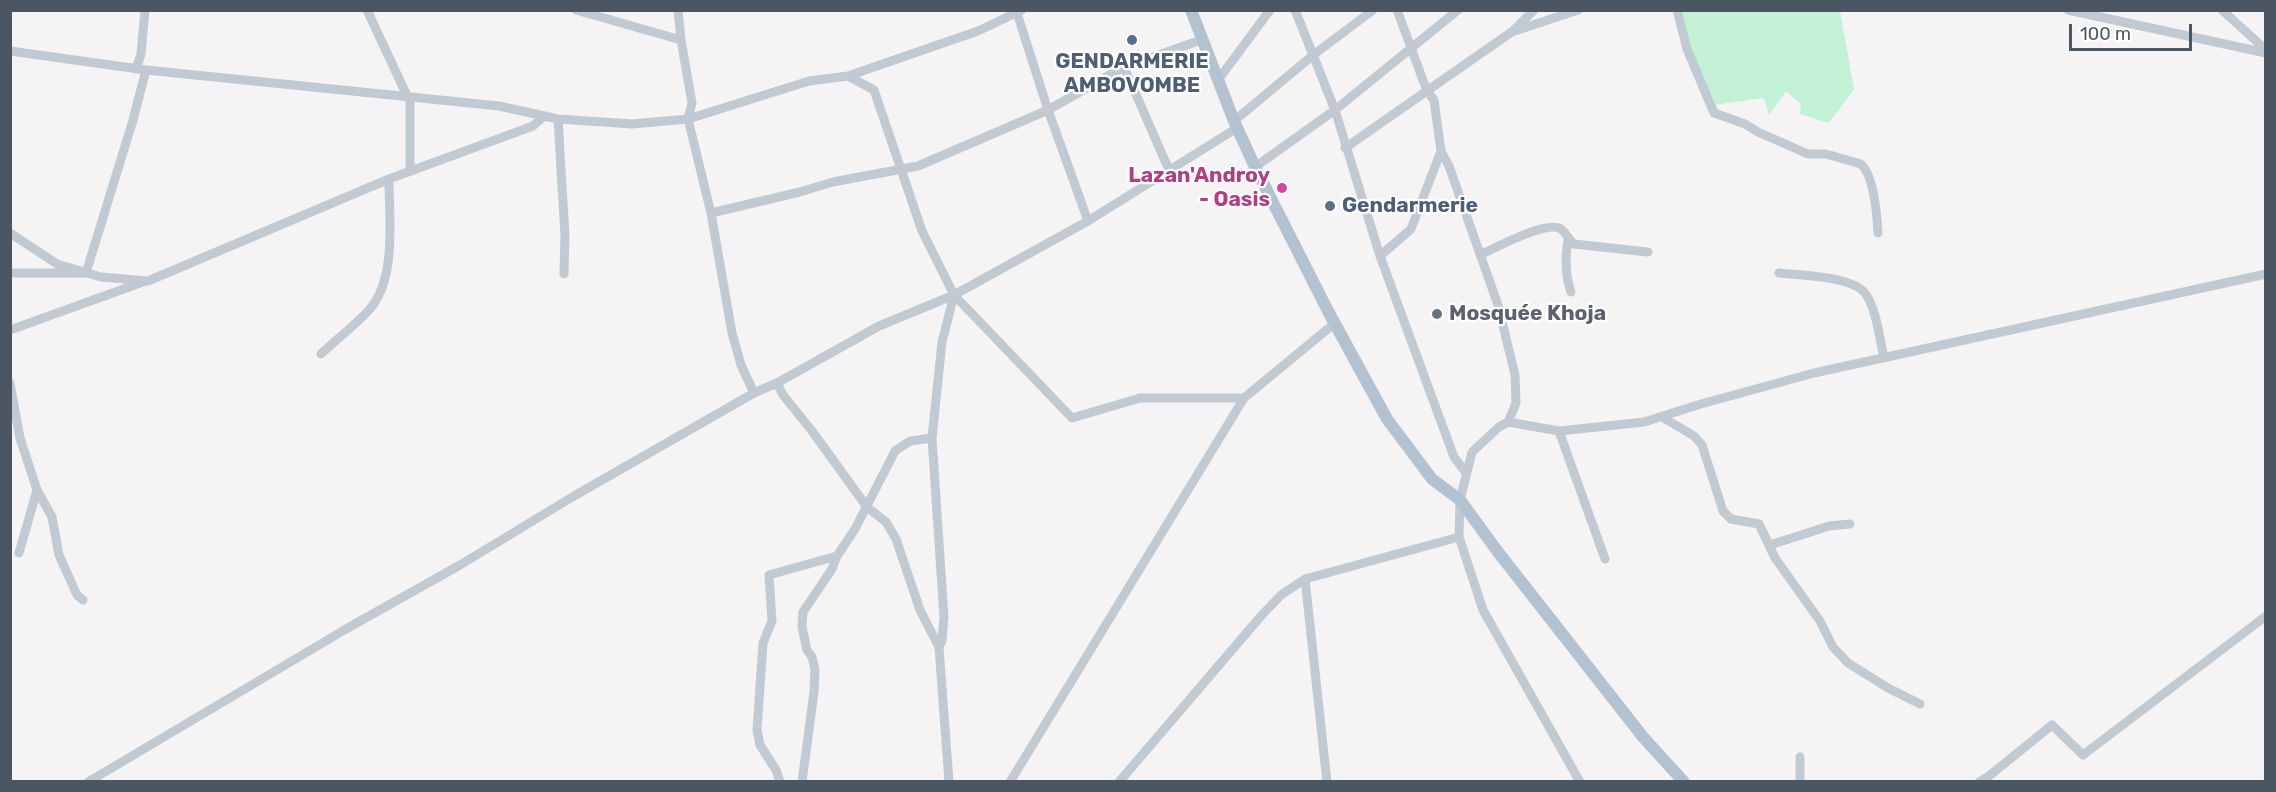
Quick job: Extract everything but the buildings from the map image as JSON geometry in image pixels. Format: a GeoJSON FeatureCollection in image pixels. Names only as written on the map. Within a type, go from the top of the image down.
{"type":"FeatureCollection","features":[{"type":"Feature","properties":{"kind":"main road"},"geometry":{"type":"LineString","coordinates":[[1191,10],[1235,124],[1255,166],[1387,419],[1432,479],[1460,500],[1643,737],[1684,782]]}},
{"type":"Feature","properties":{"kind":"street"},"geometry":{"type":"LineString","coordinates":[[86,273],[130,132],[141,69],[145,10]]}},
{"type":"Feature","properties":{"kind":"street"},"geometry":{"type":"LineString","coordinates":[[367,10],[409,98],[410,171]]}},
{"type":"Feature","properties":{"kind":"street"},"geometry":{"type":"LineString","coordinates":[[576,10],[681,40]]}},
{"type":"Feature","properties":{"kind":"street"},"geometry":{"type":"LineString","coordinates":[[678,10],[692,104],[688,119],[711,213],[732,333],[741,365],[754,393]]}},
{"type":"Feature","properties":{"kind":"street"},"geometry":{"type":"LineString","coordinates":[[1218,80],[1270,10]]}},
{"type":"Feature","properties":{"kind":"street"},"geometry":{"type":"LineString","coordinates":[[1295,10],[1335,110],[1380,256],[1454,457],[1466,473]]}},
{"type":"Feature","properties":{"kind":"street"},"geometry":{"type":"LineString","coordinates":[[88,782],[346,629],[754,393],[777,383],[879,326],[954,295],[1088,221],[1169,170],[1235,124],[1312,56],[1373,10]]}},
{"type":"Feature","properties":{"kind":"street"},"geometry":{"type":"LineString","coordinates":[[1397,10],[1427,91],[1434,100],[1442,151],[1498,305],[1515,375],[1516,403],[1508,422],[1482,440],[1472,452],[1460,500],[1459,537],[1483,610],[1580,782]]}},
{"type":"Feature","properties":{"kind":"street"},"geometry":{"type":"LineString","coordinates":[[1255,166],[1335,110],[1458,10]]}},
{"type":"Feature","properties":{"kind":"street"},"geometry":{"type":"LineString","coordinates":[[1345,148],[1513,31],[1534,10]]}},
{"type":"Feature","properties":{"kind":"street"},"geometry":{"type":"LineString","coordinates":[[1513,31],[1578,10]]}},
{"type":"Feature","properties":{"kind":"street"},"geometry":{"type":"LineString","coordinates":[[1677,10],[1687,49],[1714,113],[1744,124],[1808,154],[1826,154],[1861,164],[1866,168],[1870,182],[1878,233]]}},
{"type":"Feature","properties":{"kind":"street"},"geometry":{"type":"LineString","coordinates":[[2068,10],[2265,51]]}},
{"type":"Feature","properties":{"kind":"street"},"geometry":{"type":"LineString","coordinates":[[2222,10],[2265,51]]}},
{"type":"Feature","properties":{"kind":"street"},"geometry":{"type":"LineString","coordinates":[[10,51],[141,69],[499,106],[558,119],[632,124],[688,119],[809,81],[848,76],[978,31],[1019,11],[1048,110],[1088,221]]}},
{"type":"Feature","properties":{"kind":"street"},"geometry":{"type":"LineString","coordinates":[[711,213],[832,182],[918,166],[1048,110],[1124,66],[1201,40]]}},
{"type":"Feature","properties":{"kind":"street"},"geometry":{"type":"LineString","coordinates":[[1124,66],[1169,170]]}},
{"type":"Feature","properties":{"kind":"street"},"geometry":{"type":"LineString","coordinates":[[848,76],[874,90],[922,231],[954,295],[1072,418],[1140,398],[1244,398]]}},
{"type":"Feature","properties":{"kind":"street"},"geometry":{"type":"LineString","coordinates":[[10,330],[148,281],[389,179],[533,126],[543,117]]}},
{"type":"Feature","properties":{"kind":"street"},"geometry":{"type":"LineString","coordinates":[[558,119],[565,236],[564,274]]}},
{"type":"Feature","properties":{"kind":"street"},"geometry":{"type":"LineString","coordinates":[[1380,256],[1411,229],[1442,151]]}},
{"type":"Feature","properties":{"kind":"street"},"geometry":{"type":"LineString","coordinates":[[321,354],[370,309],[383,288],[388,267],[389,179]]}},
{"type":"Feature","properties":{"kind":"street"},"geometry":{"type":"LineString","coordinates":[[1480,255],[1523,236],[1552,227],[1561,229],[1568,240],[1574,244],[1648,252]]}},
{"type":"Feature","properties":{"kind":"street"},"geometry":{"type":"LineString","coordinates":[[10,233],[57,264],[101,277],[148,281]]}},
{"type":"Feature","properties":{"kind":"street"},"geometry":{"type":"LineString","coordinates":[[1568,240],[1566,279],[1571,292]]}},
{"type":"Feature","properties":{"kind":"street"},"geometry":{"type":"LineString","coordinates":[[10,273],[86,273]]}},
{"type":"Feature","properties":{"kind":"street"},"geometry":{"type":"LineString","coordinates":[[1779,273],[1847,283],[1863,291],[1870,303],[1884,358]]}},
{"type":"Feature","properties":{"kind":"street"},"geometry":{"type":"LineString","coordinates":[[1508,422],[1559,430],[1644,422],[1814,373],[2265,274]]}},
{"type":"Feature","properties":{"kind":"street"},"geometry":{"type":"LineString","coordinates":[[939,647],[942,641],[944,617],[932,438],[942,342],[954,295]]}},
{"type":"Feature","properties":{"kind":"street"},"geometry":{"type":"LineString","coordinates":[[1010,782],[1244,398],[1335,323]]}},
{"type":"Feature","properties":{"kind":"street"},"geometry":{"type":"LineString","coordinates":[[10,383],[20,438],[37,490],[52,517],[59,555],[77,595],[83,600]]}},
{"type":"Feature","properties":{"kind":"street"},"geometry":{"type":"LineString","coordinates":[[777,383],[783,395],[867,507],[886,522],[896,539],[920,610],[939,647],[949,782]]}},
{"type":"Feature","properties":{"kind":"street"},"geometry":{"type":"LineString","coordinates":[[1662,417],[1694,436],[1702,445],[1723,511],[1731,519],[1759,524],[1775,558],[1820,621],[1833,647],[1848,663],[1888,688],[1920,704]]}},
{"type":"Feature","properties":{"kind":"street"},"geometry":{"type":"LineString","coordinates":[[1559,430],[1605,559]]}},
{"type":"Feature","properties":{"kind":"street"},"geometry":{"type":"LineString","coordinates":[[802,782],[815,669],[812,657],[807,650],[802,627],[803,612],[832,569],[895,451],[910,441],[932,438]]}},
{"type":"Feature","properties":{"kind":"street"},"geometry":{"type":"LineString","coordinates":[[19,553],[37,490]]}},
{"type":"Feature","properties":{"kind":"street"},"geometry":{"type":"LineString","coordinates":[[1770,545],[1829,525],[1850,524]]}},
{"type":"Feature","properties":{"kind":"street"},"geometry":{"type":"LineString","coordinates":[[1119,782],[1281,595],[1305,579],[1459,537]]}},
{"type":"Feature","properties":{"kind":"street"},"geometry":{"type":"LineString","coordinates":[[780,782],[776,770],[760,745],[757,730],[763,643],[771,621],[769,575],[837,556]]}},
{"type":"Feature","properties":{"kind":"street"},"geometry":{"type":"LineString","coordinates":[[1305,579],[1328,782]]}},
{"type":"Feature","properties":{"kind":"street"},"geometry":{"type":"LineString","coordinates":[[1979,782],[2052,724],[2083,755],[2265,616]]}},
{"type":"Feature","properties":{"kind":"street"},"geometry":{"type":"LineString","coordinates":[[1800,757],[1800,782]]}},
{"type":"Feature","properties":{"kind":"green space"},"geometry":{"type":"Polygon","coordinates":[[[1682,11],[1840,11],[1854,89],[1829,123],[1800,114],[1801,104],[1786,91],[1769,115],[1764,98],[1714,105],[1691,49],[1682,11]]]}},
{"type":"Feature","properties":{"kind":"place","name":"GENDARMERIE AMBOVOMBE"},"geometry":{"type":"Point","coordinates":[1132,40]}},
{"type":"Feature","properties":{"kind":"place","name":"Lazan'Androy - Oasis"},"geometry":{"type":"Point","coordinates":[1282,188]}},
{"type":"Feature","properties":{"kind":"place","name":"Gendarmerie"},"geometry":{"type":"Point","coordinates":[1330,206]}},
{"type":"Feature","properties":{"kind":"place","name":"Mosquée Khoja"},"geometry":{"type":"Point","coordinates":[1437,314]}}]}
